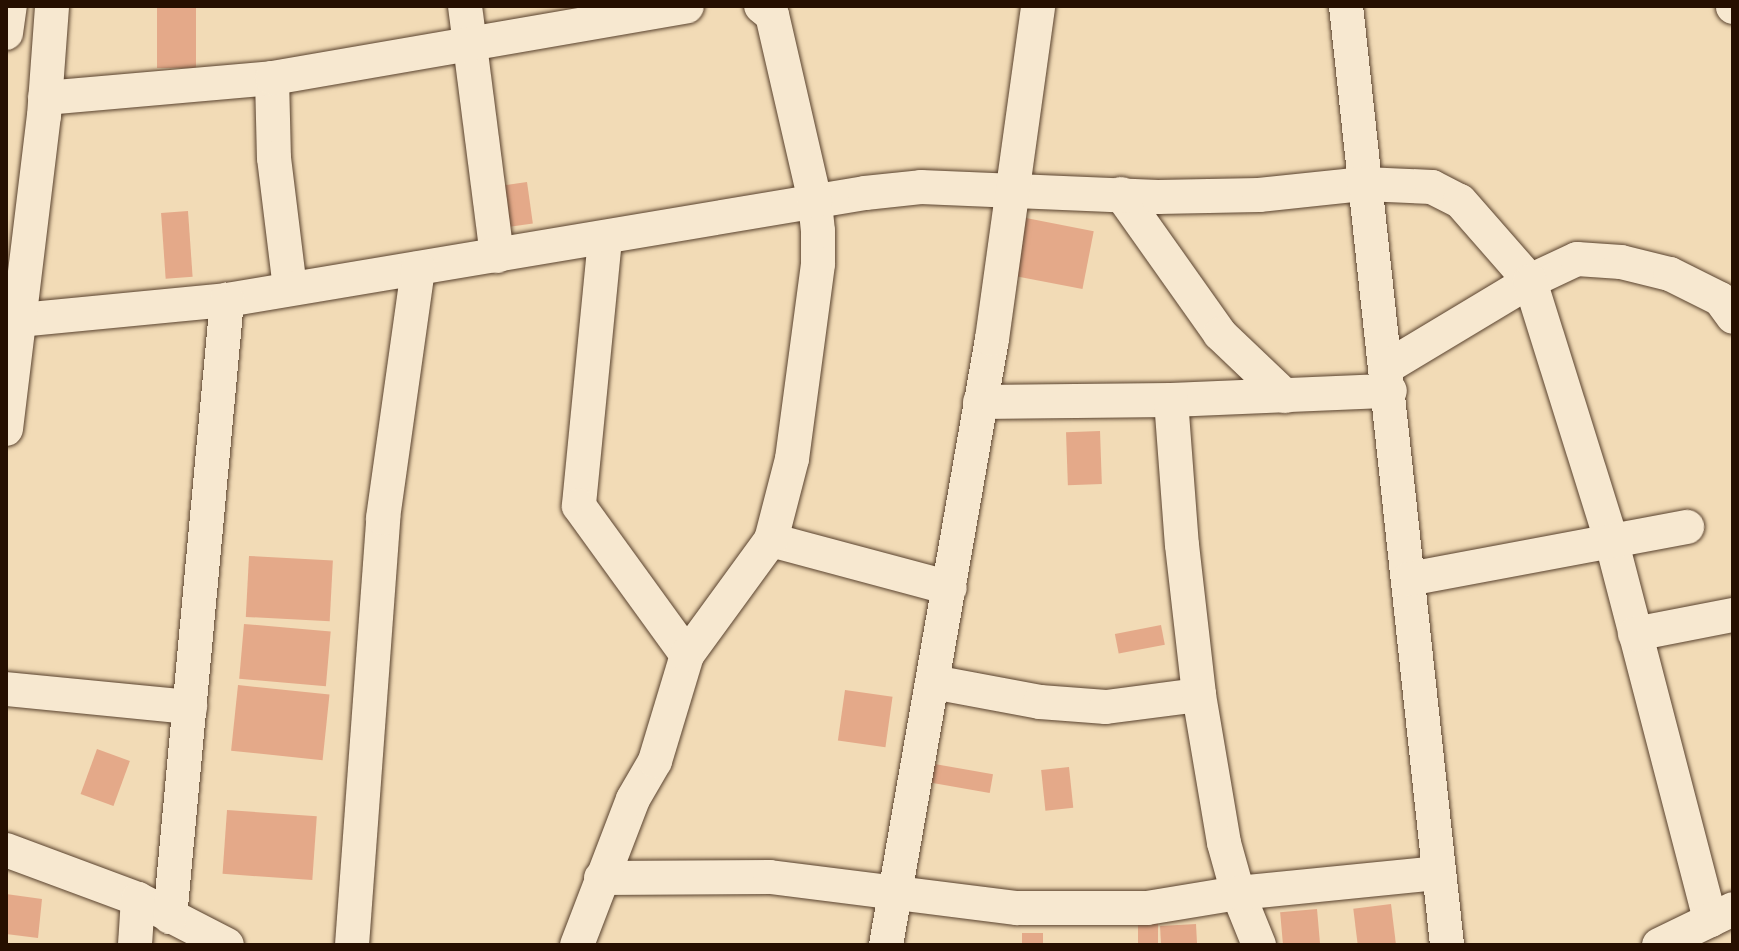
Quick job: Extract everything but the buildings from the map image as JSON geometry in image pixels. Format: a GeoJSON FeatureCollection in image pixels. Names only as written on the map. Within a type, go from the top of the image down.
{"type":"FeatureCollection","features":[{"type":"Feature","properties":{"kind":"street"},"geometry":{"type":"LineString","coordinates":[[6,33],[10,6]]}},
{"type":"Feature","properties":{"kind":"street"},"geometry":{"type":"LineString","coordinates":[[6,429],[45,98],[52,6]]}},
{"type":"Feature","properties":{"kind":"street"},"geometry":{"type":"LineString","coordinates":[[465,6],[497,256]]}},
{"type":"Feature","properties":{"kind":"street"},"geometry":{"type":"LineString","coordinates":[[45,98],[272,78],[687,6]]}},
{"type":"Feature","properties":{"kind":"street"},"geometry":{"type":"LineString","coordinates":[[577,945],[633,799],[655,761],[687,655],[771,540],[792,459],[818,264],[815,201],[772,15],[761,6]]}},
{"type":"Feature","properties":{"kind":"street"},"geometry":{"type":"LineString","coordinates":[[886,945],[950,588],[1038,6]]}},
{"type":"Feature","properties":{"kind":"street"},"geometry":{"type":"LineString","coordinates":[[1346,6],[1447,945]]}},
{"type":"Feature","properties":{"kind":"street"},"geometry":{"type":"LineString","coordinates":[[272,78],[274,158],[290,288]]}},
{"type":"Feature","properties":{"kind":"street"},"geometry":{"type":"LineString","coordinates":[[20,320],[227,300],[605,239],[815,201],[921,187],[1158,197],[1259,195],[1364,184],[1432,187],[1460,201],[1530,281],[1612,543],[1635,634],[1722,914],[1659,945]]}},
{"type":"Feature","properties":{"kind":"street"},"geometry":{"type":"LineString","coordinates":[[1121,194],[1220,334],[1285,396]]}},
{"type":"Feature","properties":{"kind":"street"},"geometry":{"type":"LineString","coordinates":[[605,239],[579,506],[687,655]]}},
{"type":"Feature","properties":{"kind":"street"},"geometry":{"type":"LineString","coordinates":[[980,402],[1285,396],[1388,379],[1530,281],[1577,259],[1621,262],[1670,274],[1720,299],[1733,317]]}},
{"type":"Feature","properties":{"kind":"street"},"geometry":{"type":"LineString","coordinates":[[352,945],[383,518],[418,268]]}},
{"type":"Feature","properties":{"kind":"street"},"geometry":{"type":"LineString","coordinates":[[170,917],[227,300]]}},
{"type":"Feature","properties":{"kind":"street"},"geometry":{"type":"LineString","coordinates":[[1171,400],[1182,545],[1199,695],[1224,843],[1238,893],[1259,945]]}},
{"type":"Feature","properties":{"kind":"street"},"geometry":{"type":"LineString","coordinates":[[1409,579],[1687,527]]}},
{"type":"Feature","properties":{"kind":"street"},"geometry":{"type":"LineString","coordinates":[[771,540],[950,588]]}},
{"type":"Feature","properties":{"kind":"street"},"geometry":{"type":"LineString","coordinates":[[1635,634],[1733,615]]}},
{"type":"Feature","properties":{"kind":"street"},"geometry":{"type":"LineString","coordinates":[[933,682],[1040,702],[1106,707],[1199,695]]}},
{"type":"Feature","properties":{"kind":"street"},"geometry":{"type":"LineString","coordinates":[[6,689],[190,707]]}},
{"type":"Feature","properties":{"kind":"street"},"geometry":{"type":"LineString","coordinates":[[6,850],[138,899],[227,945]]}},
{"type":"Feature","properties":{"kind":"street"},"geometry":{"type":"LineString","coordinates":[[601,878],[770,877],[1017,908],[1147,908],[1238,893],[1439,873]]}},
{"type":"Feature","properties":{"kind":"street"},"geometry":{"type":"LineString","coordinates":[[135,945],[138,899]]}}]}
